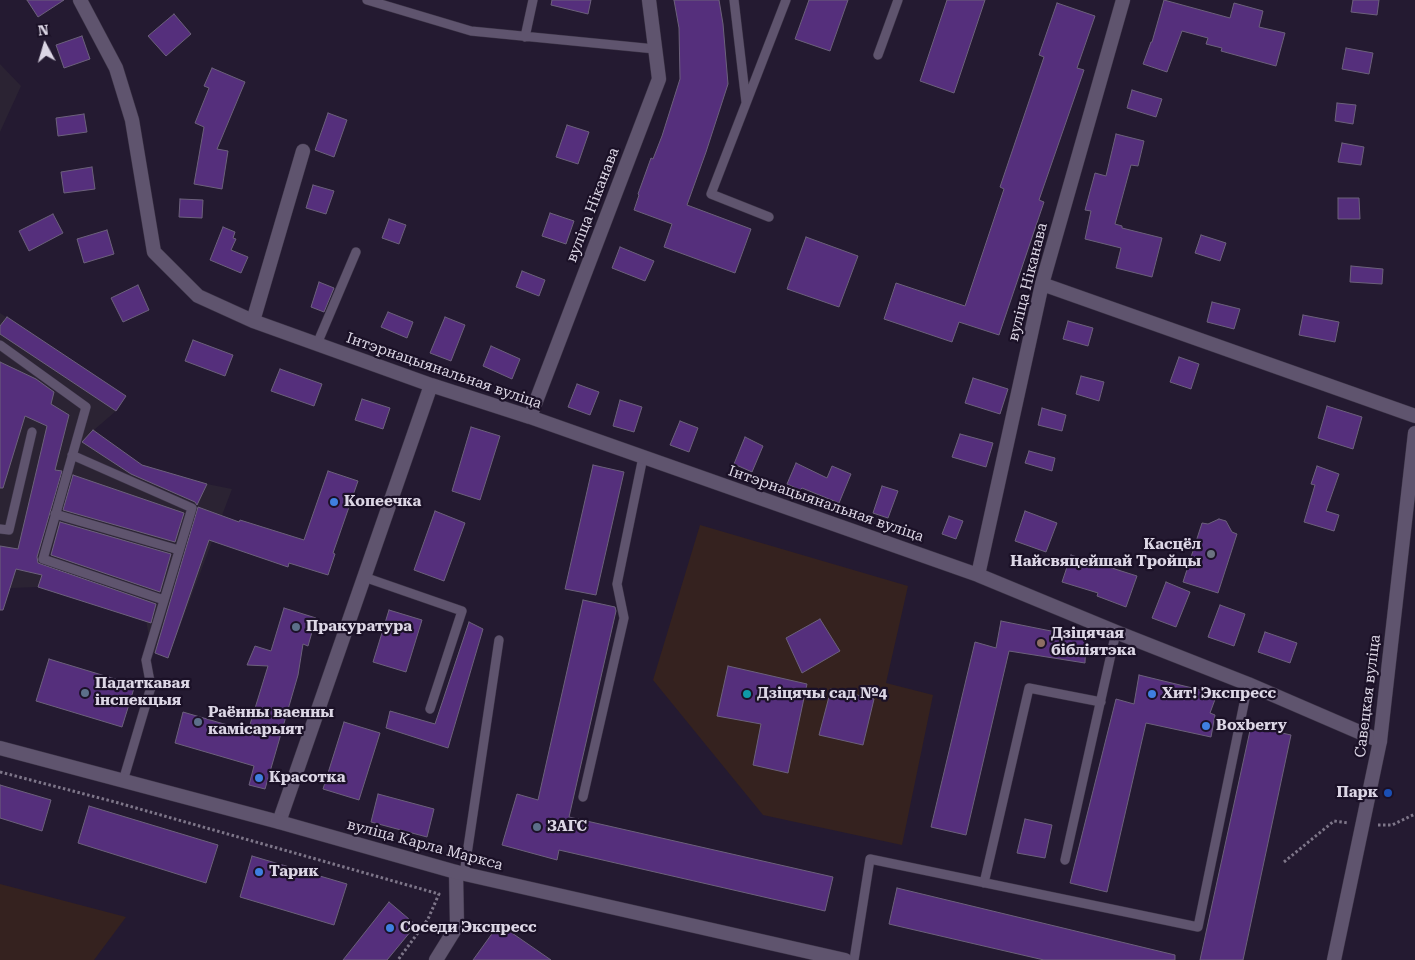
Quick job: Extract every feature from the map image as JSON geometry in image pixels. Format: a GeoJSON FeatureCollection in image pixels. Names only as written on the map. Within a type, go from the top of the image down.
{"type":"FeatureCollection","features":[{"type":"Feature","properties":{"kind":"street","name":"Інтэрнацыянальная вуліца"},"geometry":{"type":"LineString","coordinates":[[80,0],[116,68],[132,120],[154,252],[198,296],[253,320],[430,385],[530,417],[978,575],[1248,684],[1380,741]]}},
{"type":"Feature","properties":{"kind":"street","name":"вуліца Ніканава"},"geometry":{"type":"LineString","coordinates":[[530,417],[659,79],[649,0]]}},
{"type":"Feature","properties":{"kind":"street","name":"вуліца Ніканава"},"geometry":{"type":"LineString","coordinates":[[978,575],[1042,284],[1123,0]]}},
{"type":"Feature","properties":{"kind":"street"},"geometry":{"type":"LineString","coordinates":[[253,320],[303,151]]}},
{"type":"Feature","properties":{"kind":"street"},"geometry":{"type":"LineString","coordinates":[[1042,284],[1415,416]]}},
{"type":"Feature","properties":{"kind":"street"},"geometry":{"type":"LineString","coordinates":[[279,822],[430,385]]}},
{"type":"Feature","properties":{"kind":"street","name":"Савецкая вуліца"},"geometry":{"type":"LineString","coordinates":[[1334,960],[1380,741],[1415,433]]}},
{"type":"Feature","properties":{"kind":"street","name":"вуліца Карла Маркса"},"geometry":{"type":"LineString","coordinates":[[0,748],[279,822],[460,873],[845,960]]}},
{"type":"Feature","properties":{"kind":"street"},"geometry":{"type":"LineString","coordinates":[[436,960],[458,926],[460,873]]}},
{"type":"Feature","properties":{"kind":"lane"},"geometry":{"type":"LineString","coordinates":[[367,0],[471,31],[655,49]]}},
{"type":"Feature","properties":{"kind":"lane"},"geometry":{"type":"LineString","coordinates":[[525,37],[533,0]]}},
{"type":"Feature","properties":{"kind":"lane"},"geometry":{"type":"LineString","coordinates":[[734,0],[746,103]]}},
{"type":"Feature","properties":{"kind":"lane"},"geometry":{"type":"LineString","coordinates":[[769,217],[711,194],[786,0]]}},
{"type":"Feature","properties":{"kind":"lane"},"geometry":{"type":"LineString","coordinates":[[878,55],[898,0]]}},
{"type":"Feature","properties":{"kind":"lane"},"geometry":{"type":"LineString","coordinates":[[317,344],[356,252]]}},
{"type":"Feature","properties":{"kind":"lane"},"geometry":{"type":"LineString","coordinates":[[0,345],[86,408],[43,559],[164,600]]}},
{"type":"Feature","properties":{"kind":"lane"},"geometry":{"type":"LineString","coordinates":[[0,529],[9,530],[32,432]]}},
{"type":"Feature","properties":{"kind":"lane"},"geometry":{"type":"LineString","coordinates":[[72,455],[192,508],[146,660],[151,687],[123,781]]}},
{"type":"Feature","properties":{"kind":"lane"},"geometry":{"type":"LineString","coordinates":[[583,797],[624,618],[617,584],[643,457]]}},
{"type":"Feature","properties":{"kind":"lane"},"geometry":{"type":"LineString","coordinates":[[56,514],[179,550]]}},
{"type":"Feature","properties":{"kind":"lane"},"geometry":{"type":"LineString","coordinates":[[364,577],[462,610],[430,709]]}},
{"type":"Feature","properties":{"kind":"lane"},"geometry":{"type":"LineString","coordinates":[[1065,860],[1116,632]]}},
{"type":"Feature","properties":{"kind":"lane"},"geometry":{"type":"LineString","coordinates":[[460,873],[499,640]]}},
{"type":"Feature","properties":{"kind":"lane"},"geometry":{"type":"LineString","coordinates":[[854,960],[870,859],[1198,927],[1248,684]]}},
{"type":"Feature","properties":{"kind":"lane"},"geometry":{"type":"LineString","coordinates":[[984,883],[1029,688],[1101,702]]}},
{"type":"Feature","properties":{"kind":"path"},"geometry":{"type":"LineString","coordinates":[[0,772],[439,894],[428,920],[398,960]]}},
{"type":"Feature","properties":{"kind":"shaded area"},"geometry":{"type":"Polygon","coordinates":[[[0,64],[21,86],[0,132],[0,64]]]}},
{"type":"Feature","properties":{"kind":"shaded area"},"geometry":{"type":"Polygon","coordinates":[[[0,313],[126,396],[116,411],[94,430],[142,465],[207,484],[232,489],[168,658],[152,652],[146,621],[38,587],[10,588],[6,601],[0,599],[0,313]]]}},
{"type":"Feature","properties":{"kind":"shaded area"},"geometry":{"type":"Polygon","coordinates":[[[700,525],[908,586],[886,683],[933,695],[902,845],[763,815],[653,680],[700,525]]]}},
{"type":"Feature","properties":{"kind":"shaded area"},"geometry":{"type":"Polygon","coordinates":[[[0,884],[126,917],[94,960],[0,960],[0,884]]]}},
{"type":"Feature","properties":{"kind":"building"},"geometry":{"type":"Polygon","coordinates":[[[27,0],[64,0],[38,17],[27,0]]]}},
{"type":"Feature","properties":{"kind":"building"},"geometry":{"type":"Polygon","coordinates":[[[552,0],[591,0],[588,14],[551,5],[552,0]]]}},
{"type":"Feature","properties":{"kind":"building"},"geometry":{"type":"Polygon","coordinates":[[[674,0],[719,0],[728,84],[687,205],[751,229],[735,273],[664,247],[672,224],[634,210],[651,158],[653,159],[662,136],[680,79],[679,28],[674,0]]]}},
{"type":"Feature","properties":{"kind":"building"},"geometry":{"type":"Polygon","coordinates":[[[809,0],[848,0],[830,51],[795,39],[809,0]]]}},
{"type":"Feature","properties":{"kind":"building"},"geometry":{"type":"Polygon","coordinates":[[[947,0],[985,0],[954,93],[920,81],[947,0]]]}},
{"type":"Feature","properties":{"kind":"building"},"geometry":{"type":"Polygon","coordinates":[[[1164,0],[1230,18],[1234,3],[1263,11],[1259,27],[1285,33],[1276,66],[1221,51],[1222,48],[1206,44],[1208,38],[1182,31],[1167,72],[1143,64],[1152,42],[1164,0]]]}},
{"type":"Feature","properties":{"kind":"building"},"geometry":{"type":"Polygon","coordinates":[[[1353,0],[1379,0],[1377,15],[1351,12],[1353,0]]]}},
{"type":"Feature","properties":{"kind":"building"},"geometry":{"type":"Polygon","coordinates":[[[1057,3],[1095,16],[1077,68],[1084,70],[1039,200],[1044,202],[999,335],[959,322],[952,342],[884,319],[896,283],[965,306],[1004,189],[1000,187],[1044,57],[1039,55],[1057,3]]]}},
{"type":"Feature","properties":{"kind":"building"},"geometry":{"type":"Polygon","coordinates":[[[174,14],[191,34],[166,56],[148,36],[174,14]]]}},
{"type":"Feature","properties":{"kind":"building"},"geometry":{"type":"Polygon","coordinates":[[[82,36],[90,59],[64,68],[56,45],[82,36]]]}},
{"type":"Feature","properties":{"kind":"building"},"geometry":{"type":"Polygon","coordinates":[[[1346,48],[1373,53],[1369,74],[1342,69],[1346,48]]]}},
{"type":"Feature","properties":{"kind":"building"},"geometry":{"type":"Polygon","coordinates":[[[212,68],[245,82],[217,149],[228,151],[222,189],[194,184],[204,127],[195,123],[209,88],[204,86],[212,68]]]}},
{"type":"Feature","properties":{"kind":"building"},"geometry":{"type":"Polygon","coordinates":[[[1132,90],[1162,99],[1156,117],[1127,108],[1132,90]]]}},
{"type":"Feature","properties":{"kind":"building"},"geometry":{"type":"Polygon","coordinates":[[[1337,103],[1356,105],[1353,124],[1335,121],[1337,103]]]}},
{"type":"Feature","properties":{"kind":"building"},"geometry":{"type":"Polygon","coordinates":[[[328,113],[347,120],[334,157],[315,150],[328,113]]]}},
{"type":"Feature","properties":{"kind":"building"},"geometry":{"type":"Polygon","coordinates":[[[84,114],[87,132],[58,136],[56,118],[84,114]]]}},
{"type":"Feature","properties":{"kind":"building"},"geometry":{"type":"Polygon","coordinates":[[[567,125],[589,132],[578,164],[556,157],[567,125]]]}},
{"type":"Feature","properties":{"kind":"building"},"geometry":{"type":"Polygon","coordinates":[[[1116,134],[1144,141],[1138,166],[1131,165],[1115,224],[1122,226],[1122,228],[1162,238],[1152,277],[1116,268],[1121,248],[1085,239],[1091,211],[1085,210],[1095,173],[1106,176],[1116,134]]]}},
{"type":"Feature","properties":{"kind":"building"},"geometry":{"type":"Polygon","coordinates":[[[1342,143],[1364,147],[1361,165],[1338,162],[1342,143]]]}},
{"type":"Feature","properties":{"kind":"building"},"geometry":{"type":"Polygon","coordinates":[[[92,167],[95,189],[64,193],[61,172],[92,167]]]}},
{"type":"Feature","properties":{"kind":"building"},"geometry":{"type":"Polygon","coordinates":[[[313,185],[334,191],[326,214],[306,208],[313,185]]]}},
{"type":"Feature","properties":{"kind":"building"},"geometry":{"type":"Polygon","coordinates":[[[1338,198],[1359,198],[1360,219],[1338,219],[1338,198]]]}},
{"type":"Feature","properties":{"kind":"building"},"geometry":{"type":"Polygon","coordinates":[[[180,199],[203,200],[202,218],[179,217],[180,199]]]}},
{"type":"Feature","properties":{"kind":"building"},"geometry":{"type":"Polygon","coordinates":[[[550,213],[574,221],[566,244],[542,236],[550,213]]]}},
{"type":"Feature","properties":{"kind":"building"},"geometry":{"type":"Polygon","coordinates":[[[53,214],[63,233],[29,251],[19,231],[53,214]]]}},
{"type":"Feature","properties":{"kind":"building"},"geometry":{"type":"Polygon","coordinates":[[[389,219],[406,225],[399,244],[382,238],[389,219]]]}},
{"type":"Feature","properties":{"kind":"building"},"geometry":{"type":"Polygon","coordinates":[[[223,227],[235,232],[233,238],[236,239],[231,250],[248,257],[241,273],[210,260],[223,227]]]}},
{"type":"Feature","properties":{"kind":"building"},"geometry":{"type":"Polygon","coordinates":[[[107,230],[114,254],[84,263],[77,239],[107,230]]]}},
{"type":"Feature","properties":{"kind":"building"},"geometry":{"type":"Polygon","coordinates":[[[1201,235],[1226,243],[1220,261],[1195,253],[1201,235]]]}},
{"type":"Feature","properties":{"kind":"building"},"geometry":{"type":"Polygon","coordinates":[[[806,237],[858,256],[839,307],[787,289],[806,237]]]}},
{"type":"Feature","properties":{"kind":"building"},"geometry":{"type":"Polygon","coordinates":[[[620,247],[654,261],[645,281],[612,268],[620,247]]]}},
{"type":"Feature","properties":{"kind":"building"},"geometry":{"type":"Polygon","coordinates":[[[1351,266],[1383,269],[1382,284],[1350,282],[1351,266]]]}},
{"type":"Feature","properties":{"kind":"building"},"geometry":{"type":"Polygon","coordinates":[[[522,271],[545,280],[539,296],[516,287],[522,271]]]}},
{"type":"Feature","properties":{"kind":"building"},"geometry":{"type":"Polygon","coordinates":[[[319,282],[334,288],[324,312],[311,307],[319,282]]]}},
{"type":"Feature","properties":{"kind":"building"},"geometry":{"type":"Polygon","coordinates":[[[138,285],[149,310],[123,322],[111,298],[138,285]]]}},
{"type":"Feature","properties":{"kind":"building"},"geometry":{"type":"Polygon","coordinates":[[[1212,302],[1240,309],[1234,329],[1207,322],[1212,302]]]}},
{"type":"Feature","properties":{"kind":"building"},"geometry":{"type":"Polygon","coordinates":[[[388,312],[413,322],[407,338],[381,327],[388,312]]]}},
{"type":"Feature","properties":{"kind":"building"},"geometry":{"type":"Polygon","coordinates":[[[1303,315],[1339,322],[1335,342],[1299,335],[1303,315]]]}},
{"type":"Feature","properties":{"kind":"building"},"geometry":{"type":"Polygon","coordinates":[[[7,317],[126,396],[116,411],[0,334],[0,326],[7,317]]]}},
{"type":"Feature","properties":{"kind":"building"},"geometry":{"type":"Polygon","coordinates":[[[445,317],[465,325],[451,361],[430,353],[445,317]]]}},
{"type":"Feature","properties":{"kind":"building"},"geometry":{"type":"Polygon","coordinates":[[[1068,321],[1093,328],[1088,346],[1063,339],[1068,321]]]}},
{"type":"Feature","properties":{"kind":"building"},"geometry":{"type":"Polygon","coordinates":[[[193,340],[233,355],[225,376],[185,361],[193,340]]]}},
{"type":"Feature","properties":{"kind":"building"},"geometry":{"type":"Polygon","coordinates":[[[491,346],[520,359],[512,379],[483,366],[491,346]]]}},
{"type":"Feature","properties":{"kind":"building"},"geometry":{"type":"Polygon","coordinates":[[[1179,357],[1199,364],[1191,389],[1170,382],[1179,357]]]}},
{"type":"Feature","properties":{"kind":"building"},"geometry":{"type":"Polygon","coordinates":[[[0,362],[36,379],[54,392],[51,404],[69,415],[55,470],[62,471],[37,557],[38,563],[156,604],[151,623],[38,587],[42,575],[16,569],[3,610],[0,610],[0,546],[18,549],[47,426],[25,416],[3,488],[0,488],[0,362]]]}},
{"type":"Feature","properties":{"kind":"building"},"geometry":{"type":"Polygon","coordinates":[[[280,369],[322,384],[314,406],[271,391],[280,369]]]}},
{"type":"Feature","properties":{"kind":"building"},"geometry":{"type":"Polygon","coordinates":[[[1081,376],[1104,382],[1099,401],[1076,394],[1081,376]]]}},
{"type":"Feature","properties":{"kind":"building"},"geometry":{"type":"Polygon","coordinates":[[[973,378],[1008,389],[1000,414],[965,403],[973,378]]]}},
{"type":"Feature","properties":{"kind":"building"},"geometry":{"type":"Polygon","coordinates":[[[577,384],[599,392],[590,415],[568,407],[577,384]]]}},
{"type":"Feature","properties":{"kind":"building"},"geometry":{"type":"Polygon","coordinates":[[[362,399],[390,408],[383,429],[355,420],[362,399]]]}},
{"type":"Feature","properties":{"kind":"building"},"geometry":{"type":"Polygon","coordinates":[[[620,400],[642,407],[634,432],[613,426],[620,400]]]}},
{"type":"Feature","properties":{"kind":"building"},"geometry":{"type":"Polygon","coordinates":[[[1327,406],[1362,417],[1353,449],[1318,438],[1327,406]]]}},
{"type":"Feature","properties":{"kind":"building"},"geometry":{"type":"Polygon","coordinates":[[[1042,408],[1066,415],[1062,431],[1038,425],[1042,408]]]}},
{"type":"Feature","properties":{"kind":"building"},"geometry":{"type":"Polygon","coordinates":[[[680,421],[698,428],[689,452],[670,445],[680,421]]]}},
{"type":"Feature","properties":{"kind":"building"},"geometry":{"type":"Polygon","coordinates":[[[471,427],[500,436],[480,500],[452,491],[471,427]]]}},
{"type":"Feature","properties":{"kind":"building"},"geometry":{"type":"Polygon","coordinates":[[[93,430],[142,465],[207,484],[197,505],[195,502],[131,474],[82,442],[93,430]]]}},
{"type":"Feature","properties":{"kind":"building"},"geometry":{"type":"Polygon","coordinates":[[[960,434],[993,443],[986,467],[952,457],[960,434]]]}},
{"type":"Feature","properties":{"kind":"building"},"geometry":{"type":"Polygon","coordinates":[[[745,437],[763,446],[752,472],[734,464],[745,437]]]}},
{"type":"Feature","properties":{"kind":"building"},"geometry":{"type":"Polygon","coordinates":[[[1029,451],[1055,458],[1052,471],[1025,463],[1029,451]]]}},
{"type":"Feature","properties":{"kind":"building"},"geometry":{"type":"Polygon","coordinates":[[[796,463],[827,478],[832,466],[851,474],[839,503],[787,484],[796,463]]]}},
{"type":"Feature","properties":{"kind":"building"},"geometry":{"type":"Polygon","coordinates":[[[593,465],[624,472],[596,595],[565,589],[593,465]]]}},
{"type":"Feature","properties":{"kind":"building"},"geometry":{"type":"Polygon","coordinates":[[[1317,466],[1339,474],[1326,511],[1339,515],[1334,531],[1304,522],[1315,485],[1311,484],[1317,466]]]}},
{"type":"Feature","properties":{"kind":"building"},"geometry":{"type":"Polygon","coordinates":[[[328,471],[358,481],[333,553],[335,554],[328,575],[289,563],[288,567],[209,540],[168,658],[155,653],[198,507],[239,522],[240,520],[304,540],[328,471]]]}},
{"type":"Feature","properties":{"kind":"building"},"geometry":{"type":"Polygon","coordinates":[[[73,475],[184,513],[175,542],[63,510],[73,475]]]}},
{"type":"Feature","properties":{"kind":"building"},"geometry":{"type":"Polygon","coordinates":[[[882,486],[898,491],[888,518],[873,513],[882,486]]]}},
{"type":"Feature","properties":{"kind":"building"},"geometry":{"type":"Polygon","coordinates":[[[435,511],[465,523],[444,581],[414,570],[435,511]]]}},
{"type":"Feature","properties":{"kind":"building"},"geometry":{"type":"Polygon","coordinates":[[[1025,511],[1057,523],[1046,552],[1015,541],[1025,511]]]}},
{"type":"Feature","properties":{"kind":"building"},"geometry":{"type":"Polygon","coordinates":[[[949,516],[963,521],[956,539],[942,534],[949,516]]]}},
{"type":"Feature","properties":{"kind":"building","name":"Касцёл Найсвяцейшай Тройцы"},"geometry":{"type":"Polygon","coordinates":[[[1219,519],[1226,521],[1232,532],[1237,534],[1218,593],[1183,582],[1202,523],[1208,524],[1219,519]]]}},
{"type":"Feature","properties":{"kind":"building"},"geometry":{"type":"Polygon","coordinates":[[[60,522],[171,554],[160,592],[51,555],[60,522]]]}},
{"type":"Feature","properties":{"kind":"building"},"geometry":{"type":"Polygon","coordinates":[[[1071,555],[1137,576],[1126,607],[1097,596],[1098,593],[1062,582],[1071,555]]]}},
{"type":"Feature","properties":{"kind":"building"},"geometry":{"type":"Polygon","coordinates":[[[1166,582],[1190,592],[1176,627],[1152,618],[1166,582]]]}},
{"type":"Feature","properties":{"kind":"building"},"geometry":{"type":"Polygon","coordinates":[[[583,600],[615,607],[616,611],[569,817],[833,877],[825,911],[559,850],[557,860],[502,845],[517,794],[538,800],[583,600]]]}},
{"type":"Feature","properties":{"kind":"building"},"geometry":{"type":"Polygon","coordinates":[[[1220,605],[1245,614],[1234,646],[1208,637],[1220,605]]]}},
{"type":"Feature","properties":{"kind":"building","name":"Раённы ваенны камісарыят"},"geometry":{"type":"Polygon","coordinates":[[[284,608],[316,618],[308,646],[303,644],[298,675],[265,789],[249,785],[254,766],[175,743],[183,712],[248,731],[268,666],[247,665],[255,646],[271,651],[284,608]]]}},
{"type":"Feature","properties":{"kind":"building"},"geometry":{"type":"Polygon","coordinates":[[[389,610],[422,620],[406,672],[373,662],[389,610]]]}},
{"type":"Feature","properties":{"kind":"building"},"geometry":{"type":"Polygon","coordinates":[[[820,619],[840,651],[802,673],[786,638],[820,619]]]}},
{"type":"Feature","properties":{"kind":"building"},"geometry":{"type":"Polygon","coordinates":[[[1001,621],[1086,638],[1085,663],[1009,651],[966,835],[931,827],[975,642],[996,648],[1001,621]]]}},
{"type":"Feature","properties":{"kind":"building"},"geometry":{"type":"Polygon","coordinates":[[[469,622],[483,629],[448,748],[386,728],[390,711],[435,724],[469,622]]]}},
{"type":"Feature","properties":{"kind":"building"},"geometry":{"type":"Polygon","coordinates":[[[1265,632],[1297,643],[1290,663],[1258,652],[1265,632]]]}},
{"type":"Feature","properties":{"kind":"building","name":"Падаткавая інспекцыя"},"geometry":{"type":"Polygon","coordinates":[[[49,659],[135,685],[122,727],[36,701],[49,659]]]}},
{"type":"Feature","properties":{"kind":"building"},"geometry":{"type":"Polygon","coordinates":[[[728,666],[807,684],[788,773],[753,765],[761,724],[717,716],[728,666]]]}},
{"type":"Feature","properties":{"kind":"building"},"geometry":{"type":"Polygon","coordinates":[[[1139,675],[1217,694],[1210,713],[1215,715],[1211,737],[1146,723],[1107,892],[1070,883],[1116,699],[1134,704],[1139,675]]]}},
{"type":"Feature","properties":{"kind":"building"},"geometry":{"type":"Polygon","coordinates":[[[831,689],[874,699],[863,745],[819,735],[831,689]]]}},
{"type":"Feature","properties":{"kind":"building"},"geometry":{"type":"Polygon","coordinates":[[[344,722],[380,733],[359,800],[323,789],[344,722]]]}},
{"type":"Feature","properties":{"kind":"building"},"geometry":{"type":"Polygon","coordinates":[[[1251,726],[1291,735],[1243,960],[1200,960],[1251,726]]]}},
{"type":"Feature","properties":{"kind":"building"},"geometry":{"type":"Polygon","coordinates":[[[0,785],[51,800],[42,831],[0,818],[0,785]]]}},
{"type":"Feature","properties":{"kind":"building"},"geometry":{"type":"Polygon","coordinates":[[[378,794],[434,809],[427,837],[371,822],[378,794]]]}},
{"type":"Feature","properties":{"kind":"building"},"geometry":{"type":"Polygon","coordinates":[[[89,806],[218,845],[206,883],[78,843],[89,806]]]}},
{"type":"Feature","properties":{"kind":"building"},"geometry":{"type":"Polygon","coordinates":[[[1025,819],[1052,825],[1045,858],[1017,853],[1025,819]]]}},
{"type":"Feature","properties":{"kind":"building"},"geometry":{"type":"Polygon","coordinates":[[[252,856],[347,884],[334,925],[240,897],[252,856]]]}},
{"type":"Feature","properties":{"kind":"building"},"geometry":{"type":"Polygon","coordinates":[[[897,888],[1175,955],[1175,960],[1044,960],[889,924],[897,888]]]}},
{"type":"Feature","properties":{"kind":"building","name":"Соседи Экспресс"},"geometry":{"type":"Polygon","coordinates":[[[389,902],[416,925],[387,960],[343,960],[389,902]]]}},
{"type":"Feature","properties":{"kind":"building"},"geometry":{"type":"Polygon","coordinates":[[[499,924],[551,960],[473,960],[499,924]]]}},
{"type":"Feature","properties":{"kind":"place","name":"Копеечка"},"geometry":{"type":"Point","coordinates":[334,502]}},
{"type":"Feature","properties":{"kind":"place","name":"Касцёл Найсвяцейшай Тройцы"},"geometry":{"type":"Point","coordinates":[1211,554]}},
{"type":"Feature","properties":{"kind":"place","name":"Пракуратура"},"geometry":{"type":"Point","coordinates":[296,627]}},
{"type":"Feature","properties":{"kind":"place","name":"Дзіцячая бібліятэка"},"geometry":{"type":"Point","coordinates":[1041,643]}},
{"type":"Feature","properties":{"kind":"place","name":"Падаткавая інспекцыя"},"geometry":{"type":"Point","coordinates":[85,693]}},
{"type":"Feature","properties":{"kind":"place","name":"Дзіцячы сад №4"},"geometry":{"type":"Point","coordinates":[747,694]}},
{"type":"Feature","properties":{"kind":"place","name":"Хит! Экспресс"},"geometry":{"type":"Point","coordinates":[1152,694]}},
{"type":"Feature","properties":{"kind":"place","name":"Раённы ваенны камісарыят"},"geometry":{"type":"Point","coordinates":[198,722]}},
{"type":"Feature","properties":{"kind":"place","name":"Boxberry"},"geometry":{"type":"Point","coordinates":[1206,726]}},
{"type":"Feature","properties":{"kind":"place","name":"Красотка"},"geometry":{"type":"Point","coordinates":[259,778]}},
{"type":"Feature","properties":{"kind":"place","name":"Парк"},"geometry":{"type":"Point","coordinates":[1388,793]}},
{"type":"Feature","properties":{"kind":"place","name":"ЗАГС"},"geometry":{"type":"Point","coordinates":[537,827]}},
{"type":"Feature","properties":{"kind":"place","name":"Тарик"},"geometry":{"type":"Point","coordinates":[259,872]}},
{"type":"Feature","properties":{"kind":"place","name":"Соседи Экспресс"},"geometry":{"type":"Point","coordinates":[390,928]}}]}
